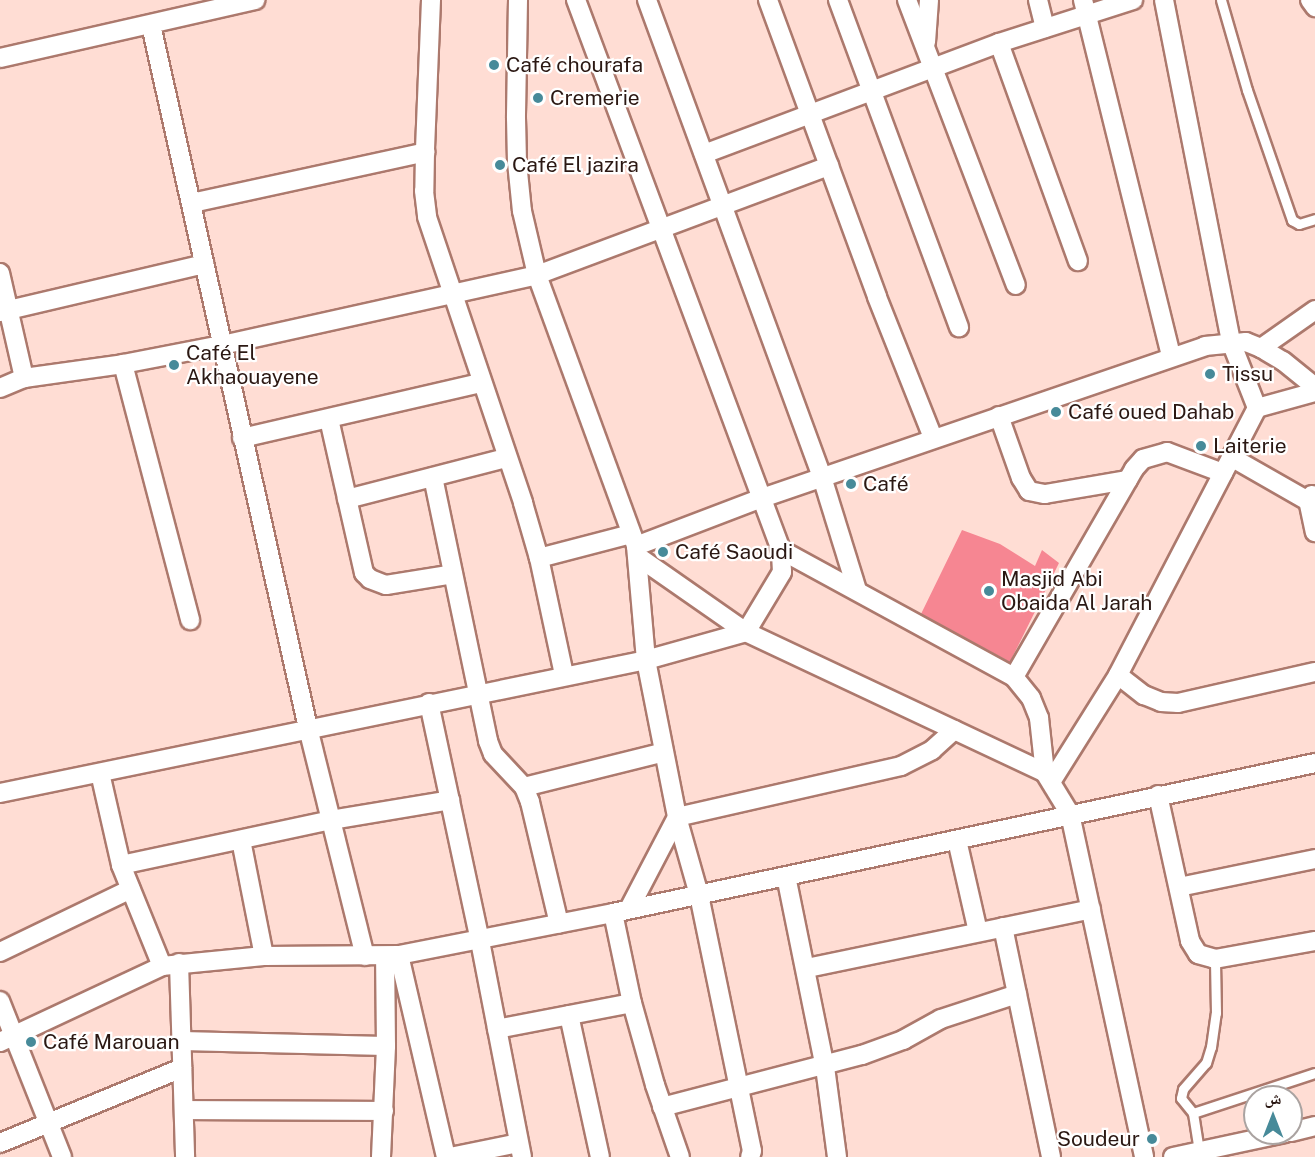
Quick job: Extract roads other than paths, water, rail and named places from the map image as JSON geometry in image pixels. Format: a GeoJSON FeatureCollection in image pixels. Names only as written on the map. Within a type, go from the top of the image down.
{"type":"FeatureCollection","features":[{"type":"Feature","properties":{"kind":"street"},"geometry":{"type":"LineString","coordinates":[[0,58],[256,0]]}},
{"type":"Feature","properties":{"kind":"street"},"geometry":{"type":"LineString","coordinates":[[431,0],[424,191],[427,217],[454,293],[539,558],[564,675]]}},
{"type":"Feature","properties":{"kind":"street"},"geometry":{"type":"LineString","coordinates":[[518,0],[517,162],[522,211],[537,274],[635,545],[646,660],[677,817],[699,895],[754,1155]]}},
{"type":"Feature","properties":{"kind":"street"},"geometry":{"type":"LineString","coordinates":[[0,793],[564,675],[646,660],[746,632],[782,573],[781,550],[576,0]]}},
{"type":"Feature","properties":{"kind":"street"},"geometry":{"type":"LineString","coordinates":[[647,0],[822,477],[857,590]]}},
{"type":"Feature","properties":{"kind":"street"},"geometry":{"type":"LineString","coordinates":[[768,0],[877,297],[933,438]]}},
{"type":"Feature","properties":{"kind":"street"},"geometry":{"type":"LineString","coordinates":[[838,0],[959,327]]}},
{"type":"Feature","properties":{"kind":"street"},"geometry":{"type":"LineString","coordinates":[[907,0],[1016,285]]}},
{"type":"Feature","properties":{"kind":"street"},"geometry":{"type":"LineString","coordinates":[[925,46],[929,0]]}},
{"type":"Feature","properties":{"kind":"street"},"geometry":{"type":"LineString","coordinates":[[1038,0],[1045,28]]}},
{"type":"Feature","properties":{"kind":"street"},"geometry":{"type":"LineString","coordinates":[[704,154],[999,43],[1045,28],[1085,7],[1132,0]]}},
{"type":"Feature","properties":{"kind":"street"},"geometry":{"type":"LineString","coordinates":[[1164,0],[1231,342],[1257,408]]}},
{"type":"Feature","properties":{"kind":"street"},"geometry":{"type":"LineString","coordinates":[[1310,0],[1315,7]]}},
{"type":"Feature","properties":{"kind":"street"},"geometry":{"type":"LineString","coordinates":[[1085,7],[1171,356]]}},
{"type":"Feature","properties":{"kind":"street"},"geometry":{"type":"LineString","coordinates":[[151,25],[308,728],[365,956]]}},
{"type":"Feature","properties":{"kind":"street"},"geometry":{"type":"LineString","coordinates":[[999,43],[1078,261]]}},
{"type":"Feature","properties":{"kind":"street"},"geometry":{"type":"LineString","coordinates":[[192,203],[425,152]]}},
{"type":"Feature","properties":{"kind":"street"},"geometry":{"type":"LineString","coordinates":[[0,388],[24,378],[123,364],[222,345],[537,274],[720,204],[829,166]]}},
{"type":"Feature","properties":{"kind":"street"},"geometry":{"type":"LineString","coordinates":[[5,311],[204,264]]}},
{"type":"Feature","properties":{"kind":"street"},"geometry":{"type":"LineString","coordinates":[[0,273],[5,311],[24,378]]}},
{"type":"Feature","properties":{"kind":"street"},"geometry":{"type":"LineString","coordinates":[[1262,348],[1315,310]]}},
{"type":"Feature","properties":{"kind":"street"},"geometry":{"type":"LineString","coordinates":[[539,558],[635,545],[933,438],[1205,346],[1246,342],[1262,348],[1283,361],[1315,387]]}},
{"type":"Feature","properties":{"kind":"street"},"geometry":{"type":"LineString","coordinates":[[123,364],[190,620]]}},
{"type":"Feature","properties":{"kind":"street"},"geometry":{"type":"LineString","coordinates":[[242,438],[481,383]]}},
{"type":"Feature","properties":{"kind":"street"},"geometry":{"type":"LineString","coordinates":[[1048,777],[1118,675],[1257,408],[1315,392]]}},
{"type":"Feature","properties":{"kind":"street"},"geometry":{"type":"LineString","coordinates":[[999,416],[1021,478],[1029,491],[1036,494],[1056,493],[1128,480]]}},
{"type":"Feature","properties":{"kind":"street"},"geometry":{"type":"LineString","coordinates":[[329,419],[361,563],[370,579],[386,585],[453,574]]}},
{"type":"Feature","properties":{"kind":"street"},"geometry":{"type":"LineString","coordinates":[[1014,676],[1128,480],[1143,459],[1167,452],[1227,465],[1313,499],[1315,532]]}},
{"type":"Feature","properties":{"kind":"street"},"geometry":{"type":"LineString","coordinates":[[347,499],[506,458]]}},
{"type":"Feature","properties":{"kind":"street"},"geometry":{"type":"LineString","coordinates":[[433,477],[493,754],[524,787],[530,802],[559,924]]}},
{"type":"Feature","properties":{"kind":"street"},"geometry":{"type":"LineString","coordinates":[[635,545],[746,632],[1048,777]]}},
{"type":"Feature","properties":{"kind":"street"},"geometry":{"type":"LineString","coordinates":[[781,550],[1014,676],[1030,698],[1039,718],[1048,777],[1070,814],[1144,1157]]}},
{"type":"Feature","properties":{"kind":"street"},"geometry":{"type":"LineString","coordinates":[[1118,675],[1144,695],[1161,702],[1178,703],[1315,672]]}},
{"type":"Feature","properties":{"kind":"street"},"geometry":{"type":"LineString","coordinates":[[429,703],[480,941],[521,1150],[450,1157]]}},
{"type":"Feature","properties":{"kind":"street"},"geometry":{"type":"LineString","coordinates":[[680,1157],[662,1107],[632,1003],[621,911],[677,817],[901,766],[932,750],[954,730]]}},
{"type":"Feature","properties":{"kind":"street"},"geometry":{"type":"LineString","coordinates":[[524,787],[664,752]]}},
{"type":"Feature","properties":{"kind":"street"},"geometry":{"type":"LineString","coordinates":[[7,1040],[171,965],[264,956],[392,956],[480,941],[1315,763]]}},
{"type":"Feature","properties":{"kind":"street"},"geometry":{"type":"LineString","coordinates":[[100,773],[121,865],[171,965],[181,1041],[184,1110],[180,1155]]}},
{"type":"Feature","properties":{"kind":"street"},"geometry":{"type":"LineString","coordinates":[[1158,795],[1194,948],[1206,959],[1215,959],[1315,941]]}},
{"type":"Feature","properties":{"kind":"street"},"geometry":{"type":"LineString","coordinates":[[121,865],[331,820],[450,800]]}},
{"type":"Feature","properties":{"kind":"street"},"geometry":{"type":"LineString","coordinates":[[241,840],[264,956]]}},
{"type":"Feature","properties":{"kind":"street"},"geometry":{"type":"LineString","coordinates":[[957,840],[978,932]]}},
{"type":"Feature","properties":{"kind":"street"},"geometry":{"type":"LineString","coordinates":[[1179,887],[1315,859]]}},
{"type":"Feature","properties":{"kind":"street"},"geometry":{"type":"LineString","coordinates":[[786,876],[807,968],[825,1067],[837,1157]]}},
{"type":"Feature","properties":{"kind":"street"},"geometry":{"type":"LineString","coordinates":[[0,952],[131,889]]}},
{"type":"Feature","properties":{"kind":"street"},"geometry":{"type":"LineString","coordinates":[[807,968],[1090,909]]}},
{"type":"Feature","properties":{"kind":"street"},"geometry":{"type":"LineString","coordinates":[[1003,927],[1051,1157]]}},
{"type":"Feature","properties":{"kind":"street"},"geometry":{"type":"LineString","coordinates":[[381,1157],[392,956]]}},
{"type":"Feature","properties":{"kind":"street"},"geometry":{"type":"LineString","coordinates":[[392,956],[446,1157]]}},
{"type":"Feature","properties":{"kind":"street"},"geometry":{"type":"LineString","coordinates":[[662,1107],[825,1067],[903,1040],[941,1019],[1017,994]]}},
{"type":"Feature","properties":{"kind":"street"},"geometry":{"type":"LineString","coordinates":[[0,1001],[7,1040],[48,1122],[62,1157]]}},
{"type":"Feature","properties":{"kind":"street"},"geometry":{"type":"LineString","coordinates":[[497,1029],[632,1003]]}},
{"type":"Feature","properties":{"kind":"street"},"geometry":{"type":"LineString","coordinates":[[569,1015],[600,1157]]}},
{"type":"Feature","properties":{"kind":"street"},"geometry":{"type":"LineString","coordinates":[[181,1041],[386,1046]]}},
{"type":"Feature","properties":{"kind":"street"},"geometry":{"type":"LineString","coordinates":[[0,1143],[182,1068]]}},
{"type":"Feature","properties":{"kind":"street"},"geometry":{"type":"LineString","coordinates":[[184,1110],[384,1111]]}},
{"type":"Feature","properties":{"kind":"street"},"geometry":{"type":"LineString","coordinates":[[1173,1157],[1243,1142]]}},
{"type":"Feature","properties":{"kind":"lane"},"geometry":{"type":"LineString","coordinates":[[1221,0],[1251,100],[1292,220],[1299,224],[1315,219]]}},
{"type":"Feature","properties":{"kind":"lane"},"geometry":{"type":"LineString","coordinates":[[1199,1151],[1193,1113],[1181,1098],[1183,1089],[1206,1063],[1210,1047],[1215,1013],[1215,959]]}},
{"type":"Feature","properties":{"kind":"lane"},"geometry":{"type":"LineString","coordinates":[[1193,1113],[1315,1073]]}},
{"type":"Feature","properties":{"kind":"place","name":"Café chourafa"},"geometry":{"type":"Point","coordinates":[494,65]}},
{"type":"Feature","properties":{"kind":"place","name":"Cremerie"},"geometry":{"type":"Point","coordinates":[538,98]}},
{"type":"Feature","properties":{"kind":"place","name":"Café El jazira"},"geometry":{"type":"Point","coordinates":[500,165]}},
{"type":"Feature","properties":{"kind":"place","name":"Café El Akhaouayene"},"geometry":{"type":"Point","coordinates":[174,365]}},
{"type":"Feature","properties":{"kind":"place","name":"Tissu"},"geometry":{"type":"Point","coordinates":[1210,374]}},
{"type":"Feature","properties":{"kind":"place","name":"Café oued Dahab"},"geometry":{"type":"Point","coordinates":[1056,412]}},
{"type":"Feature","properties":{"kind":"place","name":"Laiterie"},"geometry":{"type":"Point","coordinates":[1201,446]}},
{"type":"Feature","properties":{"kind":"place","name":"Café"},"geometry":{"type":"Point","coordinates":[851,484]}},
{"type":"Feature","properties":{"kind":"place","name":"Café Saoudi"},"geometry":{"type":"Point","coordinates":[663,552]}},
{"type":"Feature","properties":{"kind":"place","name":"Masjid Abi Obaida Al Jarah"},"geometry":{"type":"Point","coordinates":[989,591]}},
{"type":"Feature","properties":{"kind":"place","name":"Café Marouan"},"geometry":{"type":"Point","coordinates":[31,1042]}},
{"type":"Feature","properties":{"kind":"place","name":"Soudeur"},"geometry":{"type":"Point","coordinates":[1152,1139]}}]}
